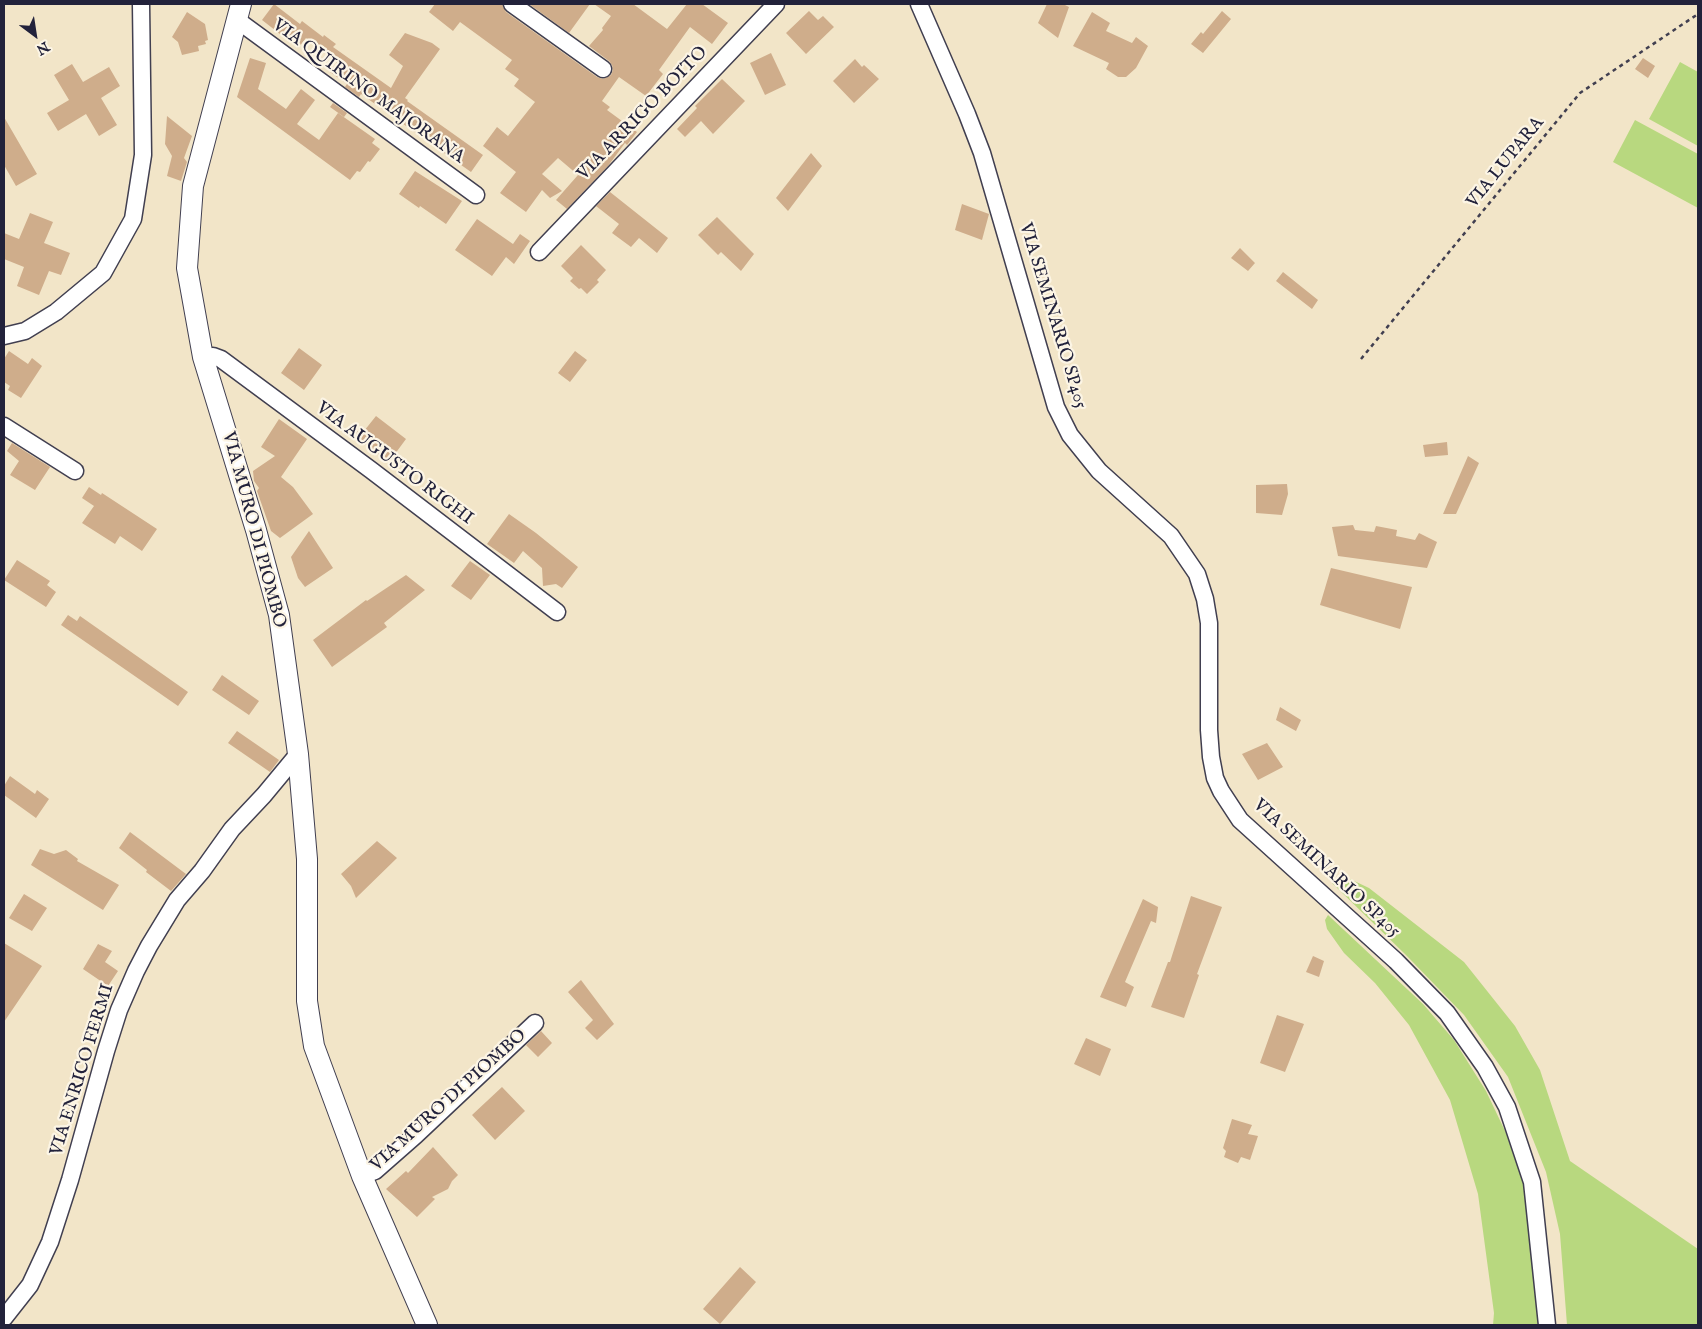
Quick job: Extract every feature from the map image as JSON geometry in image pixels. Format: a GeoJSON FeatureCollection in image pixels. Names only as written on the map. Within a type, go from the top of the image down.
{"type":"FeatureCollection","features":[{"type":"Feature","properties":{"kind":"street"},"geometry":{"type":"LineString","coordinates":[[4,336],[25,331],[56,312],[103,273],[133,219],[143,155],[141,4]]}},
{"type":"Feature","properties":{"kind":"street"},"geometry":{"type":"LineString","coordinates":[[512,4],[603,69]]}},
{"type":"Feature","properties":{"kind":"street","name":"VIA ARRIGO BOITO"},"geometry":{"type":"LineString","coordinates":[[539,252],[776,4]]}},
{"type":"Feature","properties":{"kind":"street","name":"VIA SEMINARIO SP405"},"geometry":{"type":"LineString","coordinates":[[919,4],[982,153],[1056,407],[1070,435],[1099,471],[1171,536],[1197,574],[1205,599],[1209,623],[1209,730],[1215,778],[1221,791],[1240,820],[1396,961],[1447,1013],[1485,1067],[1507,1107],[1532,1182],[1547,1324]]}},
{"type":"Feature","properties":{"kind":"street","name":"VIA QUIRINO MAJORANA"},"geometry":{"type":"LineString","coordinates":[[239,12],[476,195]]}},
{"type":"Feature","properties":{"kind":"street","name":"VIA MURO DI PIOMBO"},"geometry":{"type":"LineString","coordinates":[[239,12],[192,186],[187,268],[205,361],[256,530],[279,615],[298,754],[307,859],[307,1001],[314,1046],[362,1176],[427,1325]]}},
{"type":"Feature","properties":{"kind":"street","name":"VIA AUGUSTO RIGHI"},"geometry":{"type":"LineString","coordinates":[[205,361],[213,356],[221,359],[363,464],[557,612]]}},
{"type":"Feature","properties":{"kind":"street"},"geometry":{"type":"LineString","coordinates":[[4,426],[75,471]]}},
{"type":"Feature","properties":{"kind":"street","name":"VIA ENRICO FERMI"},"geometry":{"type":"LineString","coordinates":[[4,1318],[30,1284],[50,1242],[119,1010],[149,946],[177,900],[202,871],[232,829],[264,795],[298,754]]}},
{"type":"Feature","properties":{"kind":"street","name":"VIA MURO DI PIOMBO"},"geometry":{"type":"LineString","coordinates":[[362,1176],[375,1171],[409,1141],[535,1023]]}},
{"type":"Feature","properties":{"kind":"path","name":"VIA LUPARA"},"geometry":{"type":"LineString","coordinates":[[1362,359],[1580,93],[1698,14]]}},
{"type":"Feature","properties":{"kind":"green space"},"geometry":{"type":"Polygon","coordinates":[[[1680,62],[1698,72],[1698,146],[1649,119],[1680,62]]]}},
{"type":"Feature","properties":{"kind":"green space"},"geometry":{"type":"Polygon","coordinates":[[[1635,120],[1698,154],[1698,208],[1613,162],[1635,120]]]}},
{"type":"Feature","properties":{"kind":"green space"},"geometry":{"type":"Polygon","coordinates":[[[1350,879],[1369,888],[1464,962],[1515,1026],[1540,1070],[1570,1161],[1698,1249],[1698,1325],[1567,1325],[1560,1234],[1546,1172],[1508,1077],[1464,1015],[1332,883],[1350,879]]]}},
{"type":"Feature","properties":{"kind":"green space"},"geometry":{"type":"Polygon","coordinates":[[[1328,915],[1423,1004],[1454,1040],[1486,1091],[1506,1133],[1524,1186],[1532,1245],[1538,1325],[1493,1325],[1494,1313],[1478,1194],[1450,1100],[1409,1025],[1375,983],[1344,953],[1327,929],[1325,920],[1328,915]]]}},
{"type":"Feature","properties":{"kind":"building"},"geometry":{"type":"Polygon","coordinates":[[[274,4],[300,24],[302,21],[323,37],[324,35],[336,44],[333,47],[391,88],[403,66],[389,55],[405,33],[432,43],[440,49],[405,98],[483,155],[471,172],[361,94],[359,97],[345,87],[347,84],[330,72],[337,63],[306,38],[298,48],[262,20],[274,4]]]}},
{"type":"Feature","properties":{"kind":"building"},"geometry":{"type":"Polygon","coordinates":[[[435,4],[502,4],[506,12],[597,77],[603,79],[611,75],[612,65],[589,46],[603,30],[602,28],[611,16],[594,4],[633,4],[667,29],[687,4],[702,4],[728,23],[712,44],[690,27],[659,70],[663,74],[646,96],[619,77],[602,101],[610,107],[607,110],[637,132],[567,209],[556,200],[578,175],[558,158],[542,174],[562,191],[550,198],[542,190],[526,212],[500,193],[516,172],[483,146],[497,127],[508,136],[535,102],[514,86],[519,79],[505,69],[512,60],[460,22],[453,31],[429,12],[435,4]]]}},
{"type":"Feature","properties":{"kind":"building"},"geometry":{"type":"Polygon","coordinates":[[[529,4],[590,4],[569,33],[529,4]]]}},
{"type":"Feature","properties":{"kind":"building"},"geometry":{"type":"Polygon","coordinates":[[[1047,4],[1063,4],[1069,7],[1058,38],[1038,23],[1047,4]]]}},
{"type":"Feature","properties":{"kind":"building"},"geometry":{"type":"Polygon","coordinates":[[[809,11],[818,20],[823,16],[834,27],[806,54],[786,33],[809,11]]]}},
{"type":"Feature","properties":{"kind":"building"},"geometry":{"type":"Polygon","coordinates":[[[1222,11],[1231,19],[1203,53],[1191,44],[1201,32],[1203,34],[1222,11]]]}},
{"type":"Feature","properties":{"kind":"building"},"geometry":{"type":"Polygon","coordinates":[[[187,12],[205,24],[208,40],[205,41],[206,44],[198,46],[199,51],[182,55],[178,42],[172,37],[187,12]]]}},
{"type":"Feature","properties":{"kind":"building"},"geometry":{"type":"Polygon","coordinates":[[[1092,12],[1110,23],[1106,31],[1132,43],[1136,37],[1148,46],[1136,68],[1126,77],[1118,77],[1106,69],[1109,63],[1073,46],[1092,12]]]}},
{"type":"Feature","properties":{"kind":"building"},"geometry":{"type":"Polygon","coordinates":[[[771,53],[786,85],[765,95],[750,63],[771,53]]]}},
{"type":"Feature","properties":{"kind":"building"},"geometry":{"type":"Polygon","coordinates":[[[250,58],[266,63],[258,89],[286,109],[301,89],[315,100],[297,124],[319,140],[338,113],[375,139],[372,143],[380,149],[370,162],[368,161],[360,172],[357,171],[350,180],[237,97],[250,58]]]}},
{"type":"Feature","properties":{"kind":"building"},"geometry":{"type":"Polygon","coordinates":[[[1643,58],[1655,66],[1648,78],[1635,69],[1643,58]]]}},
{"type":"Feature","properties":{"kind":"building"},"geometry":{"type":"Polygon","coordinates":[[[855,59],[862,67],[864,65],[879,79],[854,103],[833,81],[855,59]]]}},
{"type":"Feature","properties":{"kind":"building"},"geometry":{"type":"Polygon","coordinates":[[[72,64],[83,82],[109,67],[120,86],[101,98],[117,125],[99,136],[86,114],[58,131],[47,113],[69,100],[54,75],[72,64]]]}},
{"type":"Feature","properties":{"kind":"building"},"geometry":{"type":"Polygon","coordinates":[[[722,79],[745,101],[713,134],[701,121],[685,137],[677,129],[697,108],[695,106],[722,79]]]}},
{"type":"Feature","properties":{"kind":"building"},"geometry":{"type":"Polygon","coordinates":[[[333,103],[347,113],[344,117],[330,107],[333,103]]]}},
{"type":"Feature","properties":{"kind":"building"},"geometry":{"type":"Polygon","coordinates":[[[167,116],[192,136],[184,158],[187,162],[181,181],[167,176],[172,156],[165,144],[167,116]]]}},
{"type":"Feature","properties":{"kind":"building"},"geometry":{"type":"Polygon","coordinates":[[[4,117],[37,174],[16,186],[4,165],[4,117]]]}},
{"type":"Feature","properties":{"kind":"building"},"geometry":{"type":"Polygon","coordinates":[[[811,153],[822,166],[788,211],[776,198],[811,153]]]}},
{"type":"Feature","properties":{"kind":"building"},"geometry":{"type":"Polygon","coordinates":[[[415,171],[462,201],[446,224],[399,194],[415,171]]]}},
{"type":"Feature","properties":{"kind":"building"},"geometry":{"type":"Polygon","coordinates":[[[610,192],[668,238],[657,253],[639,238],[631,247],[612,233],[619,224],[596,206],[610,192]]]}},
{"type":"Feature","properties":{"kind":"building"},"geometry":{"type":"Polygon","coordinates":[[[962,204],[989,214],[982,240],[955,230],[962,204]]]}},
{"type":"Feature","properties":{"kind":"building"},"geometry":{"type":"Polygon","coordinates":[[[30,213],[53,222],[44,243],[70,253],[61,275],[49,271],[39,295],[17,286],[24,267],[4,259],[4,233],[19,239],[30,213]]]}},
{"type":"Feature","properties":{"kind":"building"},"geometry":{"type":"Polygon","coordinates":[[[717,217],[754,254],[741,271],[721,252],[718,255],[698,235],[717,217]]]}},
{"type":"Feature","properties":{"kind":"building"},"geometry":{"type":"Polygon","coordinates":[[[477,219],[513,244],[520,234],[530,241],[514,264],[506,257],[492,276],[455,250],[477,219]]]}},
{"type":"Feature","properties":{"kind":"building"},"geometry":{"type":"Polygon","coordinates":[[[581,245],[606,270],[597,280],[599,282],[587,294],[570,281],[573,278],[561,266],[581,245]]]}},
{"type":"Feature","properties":{"kind":"building"},"geometry":{"type":"Polygon","coordinates":[[[1240,248],[1255,263],[1248,271],[1231,258],[1240,248]]]}},
{"type":"Feature","properties":{"kind":"building"},"geometry":{"type":"Polygon","coordinates":[[[1283,272],[1318,300],[1312,309],[1276,281],[1283,272]]]}},
{"type":"Feature","properties":{"kind":"building"},"geometry":{"type":"Polygon","coordinates":[[[299,348],[322,365],[304,390],[281,373],[299,348]]]}},
{"type":"Feature","properties":{"kind":"building"},"geometry":{"type":"Polygon","coordinates":[[[9,351],[28,364],[32,358],[42,366],[21,398],[8,390],[10,386],[4,382],[4,359],[9,351]]]}},
{"type":"Feature","properties":{"kind":"building"},"geometry":{"type":"Polygon","coordinates":[[[575,351],[587,360],[570,382],[558,373],[575,351]]]}},
{"type":"Feature","properties":{"kind":"building"},"geometry":{"type":"Polygon","coordinates":[[[376,416],[406,439],[389,462],[348,432],[364,431],[376,416]]]}},
{"type":"Feature","properties":{"kind":"building"},"geometry":{"type":"Polygon","coordinates":[[[279,419],[307,439],[281,477],[293,487],[313,514],[280,538],[271,531],[257,491],[259,488],[254,481],[253,471],[275,456],[261,447],[279,419]]]}},
{"type":"Feature","properties":{"kind":"building"},"geometry":{"type":"Polygon","coordinates":[[[1447,442],[1448,455],[1425,457],[1423,445],[1447,442]]]}},
{"type":"Feature","properties":{"kind":"building"},"geometry":{"type":"Polygon","coordinates":[[[12,443],[50,467],[35,490],[10,475],[19,461],[7,451],[12,443]]]}},
{"type":"Feature","properties":{"kind":"building"},"geometry":{"type":"Polygon","coordinates":[[[1468,456],[1479,463],[1456,514],[1443,514],[1468,456]]]}},
{"type":"Feature","properties":{"kind":"building"},"geometry":{"type":"Polygon","coordinates":[[[1287,484],[1288,494],[1282,515],[1256,513],[1256,485],[1287,484]]]}},
{"type":"Feature","properties":{"kind":"building"},"geometry":{"type":"Polygon","coordinates":[[[89,487],[101,495],[102,493],[157,529],[142,551],[120,536],[115,544],[82,523],[94,506],[82,498],[89,487]]]}},
{"type":"Feature","properties":{"kind":"building"},"geometry":{"type":"Polygon","coordinates":[[[509,514],[578,567],[562,588],[556,584],[543,586],[542,568],[523,551],[514,563],[487,544],[509,514]]]}},
{"type":"Feature","properties":{"kind":"building"},"geometry":{"type":"Polygon","coordinates":[[[1353,525],[1355,530],[1374,532],[1376,526],[1397,530],[1396,536],[1415,540],[1419,533],[1437,542],[1427,568],[1338,556],[1332,527],[1353,525]]]}},
{"type":"Feature","properties":{"kind":"building"},"geometry":{"type":"Polygon","coordinates":[[[309,531],[333,568],[305,587],[298,578],[291,557],[309,531]]]}},
{"type":"Feature","properties":{"kind":"building"},"geometry":{"type":"Polygon","coordinates":[[[17,560],[50,581],[47,585],[56,592],[46,607],[4,580],[17,560]]]}},
{"type":"Feature","properties":{"kind":"building"},"geometry":{"type":"Polygon","coordinates":[[[470,561],[490,575],[471,600],[451,586],[470,561]]]}},
{"type":"Feature","properties":{"kind":"building"},"geometry":{"type":"Polygon","coordinates":[[[1331,568],[1412,587],[1400,629],[1320,605],[1331,568]]]}},
{"type":"Feature","properties":{"kind":"building"},"geometry":{"type":"Polygon","coordinates":[[[406,575],[425,590],[384,623],[387,627],[332,667],[313,640],[366,600],[406,575]]]}},
{"type":"Feature","properties":{"kind":"building"},"geometry":{"type":"Polygon","coordinates":[[[68,615],[77,621],[80,616],[188,692],[178,706],[61,625],[68,615]]]}},
{"type":"Feature","properties":{"kind":"building"},"geometry":{"type":"Polygon","coordinates":[[[222,675],[259,701],[249,715],[212,690],[222,675]]]}},
{"type":"Feature","properties":{"kind":"building"},"geometry":{"type":"Polygon","coordinates":[[[1280,707],[1301,720],[1296,731],[1276,720],[1280,707]]]}},
{"type":"Feature","properties":{"kind":"building"},"geometry":{"type":"Polygon","coordinates":[[[237,731],[279,760],[270,772],[228,743],[237,731]]]}},
{"type":"Feature","properties":{"kind":"building"},"geometry":{"type":"Polygon","coordinates":[[[1267,743],[1283,767],[1258,780],[1242,754],[1267,743]]]}},
{"type":"Feature","properties":{"kind":"building"},"geometry":{"type":"Polygon","coordinates":[[[10,776],[35,794],[37,790],[49,799],[36,818],[4,795],[4,786],[10,776]]]}},
{"type":"Feature","properties":{"kind":"building"},"geometry":{"type":"Polygon","coordinates":[[[130,832],[186,874],[171,891],[119,848],[130,832]]]}},
{"type":"Feature","properties":{"kind":"building"},"geometry":{"type":"Polygon","coordinates":[[[377,841],[397,858],[356,898],[351,886],[341,874],[377,841]]]}},
{"type":"Feature","properties":{"kind":"building"},"geometry":{"type":"Polygon","coordinates":[[[40,849],[54,854],[66,850],[78,859],[77,861],[119,885],[103,910],[31,865],[40,849]]]}},
{"type":"Feature","properties":{"kind":"building"},"geometry":{"type":"Polygon","coordinates":[[[24,894],[47,908],[32,931],[9,918],[24,894]]]}},
{"type":"Feature","properties":{"kind":"building"},"geometry":{"type":"Polygon","coordinates":[[[1191,896],[1222,907],[1197,974],[1199,975],[1184,1018],[1151,1007],[1168,962],[1170,962],[1191,896]]]}},
{"type":"Feature","properties":{"kind":"building"},"geometry":{"type":"Polygon","coordinates":[[[1143,899],[1158,907],[1156,923],[1151,921],[1125,982],[1134,987],[1126,1007],[1100,997],[1143,899]]]}},
{"type":"Feature","properties":{"kind":"building"},"geometry":{"type":"Polygon","coordinates":[[[4,943],[42,966],[4,1022],[4,943]]]}},
{"type":"Feature","properties":{"kind":"building"},"geometry":{"type":"Polygon","coordinates":[[[98,944],[112,951],[105,962],[118,971],[108,986],[83,969],[98,944]]]}},
{"type":"Feature","properties":{"kind":"building"},"geometry":{"type":"Polygon","coordinates":[[[1313,956],[1324,961],[1319,977],[1306,972],[1313,956]]]}},
{"type":"Feature","properties":{"kind":"building"},"geometry":{"type":"Polygon","coordinates":[[[581,980],[614,1024],[597,1040],[585,1028],[593,1020],[568,992],[581,980]]]}},
{"type":"Feature","properties":{"kind":"building"},"geometry":{"type":"Polygon","coordinates":[[[1277,1015],[1304,1024],[1285,1072],[1260,1063],[1277,1015]]]}},
{"type":"Feature","properties":{"kind":"building"},"geometry":{"type":"Polygon","coordinates":[[[541,1031],[552,1043],[538,1057],[526,1045],[541,1031]]]}},
{"type":"Feature","properties":{"kind":"building"},"geometry":{"type":"Polygon","coordinates":[[[1086,1038],[1111,1049],[1100,1076],[1074,1064],[1086,1038]]]}},
{"type":"Feature","properties":{"kind":"building"},"geometry":{"type":"Polygon","coordinates":[[[502,1087],[525,1111],[495,1140],[472,1115],[502,1087]]]}},
{"type":"Feature","properties":{"kind":"building"},"geometry":{"type":"Polygon","coordinates":[[[1232,1119],[1252,1125],[1248,1134],[1258,1136],[1250,1160],[1241,1157],[1238,1163],[1224,1157],[1226,1151],[1223,1148],[1232,1119]]]}},
{"type":"Feature","properties":{"kind":"building"},"geometry":{"type":"Polygon","coordinates":[[[433,1147],[458,1175],[448,1189],[432,1197],[435,1199],[417,1217],[386,1189],[406,1171],[408,1173],[433,1147]]]}},
{"type":"Feature","properties":{"kind":"building"},"geometry":{"type":"Polygon","coordinates":[[[740,1267],[756,1282],[720,1324],[703,1309],[740,1267]]]}}]}
